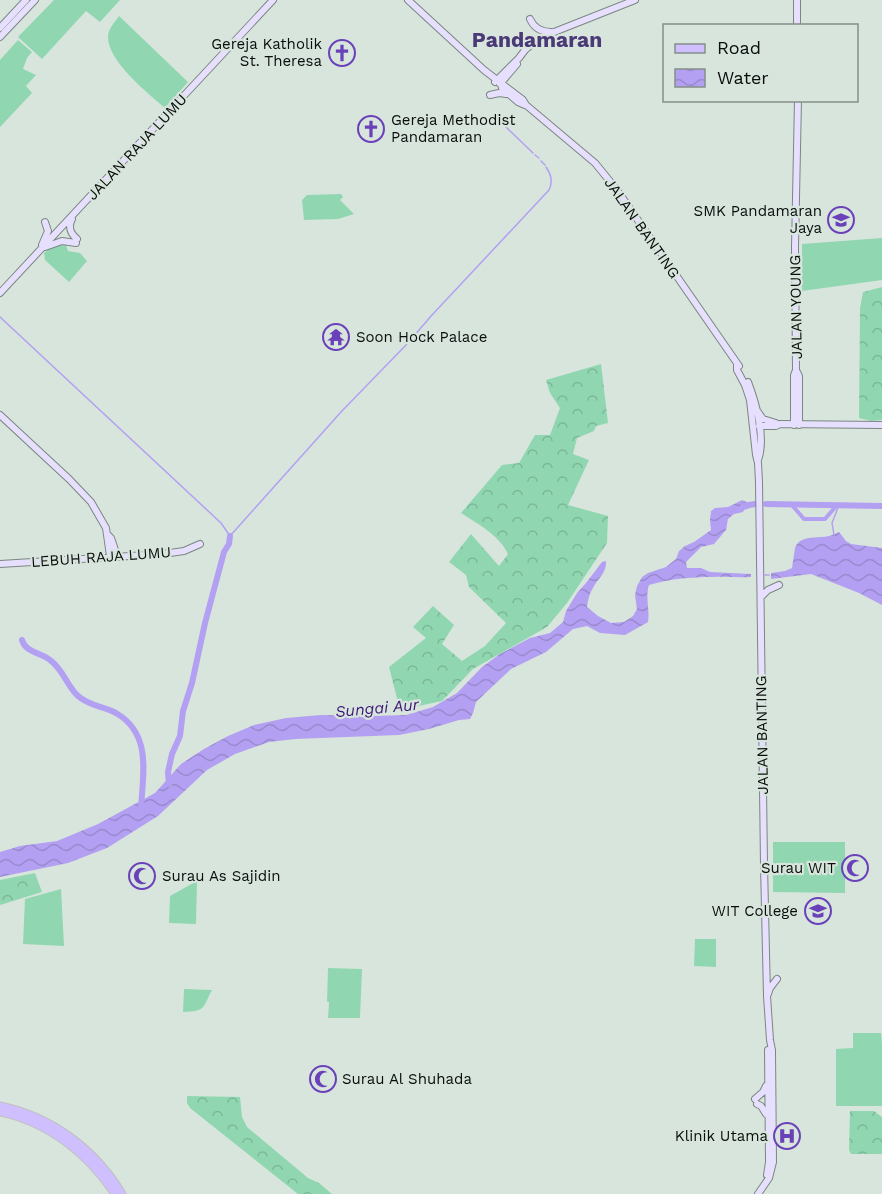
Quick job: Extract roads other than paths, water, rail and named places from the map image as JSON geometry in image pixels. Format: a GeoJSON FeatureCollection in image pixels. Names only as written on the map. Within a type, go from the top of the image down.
{"type":"FeatureCollection","features":[{"type":"Feature","properties":{"kind":"main road"},"geometry":{"type":"LineString","coordinates":[[0,28],[26,0]]}},
{"type":"Feature","properties":{"kind":"main road"},"geometry":{"type":"LineString","coordinates":[[0,38],[35,0]]}},
{"type":"Feature","properties":{"kind":"main road","name":"JALAN RAJA LUMU"},"geometry":{"type":"LineString","coordinates":[[0,293],[273,0]]}},
{"type":"Feature","properties":{"kind":"main road"},"geometry":{"type":"LineString","coordinates":[[408,0],[498,82],[510,69]]}},
{"type":"Feature","properties":{"kind":"main road"},"geometry":{"type":"LineString","coordinates":[[484,70],[500,72],[510,69],[517,65],[519,58],[531,44],[539,39],[635,0]]}},
{"type":"Feature","properties":{"kind":"main road"},"geometry":{"type":"LineString","coordinates":[[797,0],[797,24]]}},
{"type":"Feature","properties":{"kind":"main road"},"geometry":{"type":"LineString","coordinates":[[530,19],[533,26],[553,33]]}},
{"type":"Feature","properties":{"kind":"main road"},"geometry":{"type":"LineString","coordinates":[[490,95],[512,94],[509,82],[510,69]]}},
{"type":"Feature","properties":{"kind":"main road","name":"JALAN BANTING"},"geometry":{"type":"LineString","coordinates":[[498,82],[523,100],[601,168],[740,367],[747,378],[754,405],[758,440],[756,455],[758,460],[766,969],[772,1050],[768,1167],[765,1184]]}},
{"type":"Feature","properties":{"kind":"main road","name":"JALAN YOUNG"},"geometry":{"type":"LineString","coordinates":[[796,424],[799,376],[796,370],[795,247],[798,102]]}},
{"type":"Feature","properties":{"kind":"main road"},"geometry":{"type":"LineString","coordinates":[[39,251],[59,242],[77,241],[70,230],[74,216]]}},
{"type":"Feature","properties":{"kind":"main road"},"geometry":{"type":"LineString","coordinates":[[39,251],[48,231],[45,222]]}},
{"type":"Feature","properties":{"kind":"main road"},"geometry":{"type":"LineString","coordinates":[[754,405],[764,419],[777,424]]}},
{"type":"Feature","properties":{"kind":"main road"},"geometry":{"type":"LineString","coordinates":[[0,415],[84,494],[105,524],[111,538],[114,556]]}},
{"type":"Feature","properties":{"kind":"main road"},"geometry":{"type":"LineString","coordinates":[[758,440],[764,430],[777,424]]}},
{"type":"Feature","properties":{"kind":"main road"},"geometry":{"type":"LineString","coordinates":[[757,426],[882,424]]}},
{"type":"Feature","properties":{"kind":"main road"},"geometry":{"type":"LineString","coordinates":[[111,544],[126,555]]}},
{"type":"Feature","properties":{"kind":"main road"},"geometry":{"type":"LineString","coordinates":[[98,558],[111,544]]}},
{"type":"Feature","properties":{"kind":"main road","name":"LEBUH RAJA LUMU"},"geometry":{"type":"LineString","coordinates":[[0,564],[179,552],[200,544]]}},
{"type":"Feature","properties":{"kind":"main road"},"geometry":{"type":"LineString","coordinates":[[760,597],[779,585]]}},
{"type":"Feature","properties":{"kind":"main road"},"geometry":{"type":"LineString","coordinates":[[766,969],[778,980],[767,996]]}},
{"type":"Feature","properties":{"kind":"main road"},"geometry":{"type":"LineString","coordinates":[[768,1120],[764,1109],[756,1101],[770,1083],[775,1092],[776,1105],[780,1110]]}},
{"type":"Feature","properties":{"kind":"main road","name":"JALAN BANTING"},"geometry":{"type":"LineString","coordinates":[[758,1194],[771,1173],[773,1162],[770,1083]]}},
{"type":"Feature","properties":{"kind":"main road"},"geometry":{"type":"LineString","coordinates":[[0,1106],[29,1114],[75,1140],[94,1157],[122,1194]]}},
{"type":"Feature","properties":{"kind":"main road"},"geometry":{"type":"LineString","coordinates":[[0,1112],[52,1128],[86,1157],[116,1194]]}},
{"type":"Feature","properties":{"kind":"water"},"geometry":{"type":"Polygon","coordinates":[[[742,500],[751,504],[750,508],[728,519],[726,530],[714,544],[701,547],[686,562],[687,568],[701,568],[710,572],[751,574],[751,577],[688,578],[649,585],[648,622],[625,635],[600,633],[587,626],[573,629],[546,652],[511,669],[476,702],[470,719],[399,735],[269,742],[235,754],[207,770],[158,816],[107,848],[68,863],[0,877],[0,852],[20,846],[57,841],[98,824],[155,793],[181,764],[204,749],[254,725],[286,718],[321,715],[406,715],[433,707],[457,693],[482,667],[500,654],[530,638],[550,633],[563,622],[566,611],[577,593],[602,562],[606,561],[605,569],[592,590],[587,607],[611,623],[624,622],[633,616],[637,609],[635,595],[642,577],[666,567],[676,559],[679,551],[685,546],[711,530],[711,511],[715,508],[728,507],[742,500]]]}},
{"type":"Feature","properties":{"kind":"water"},"geometry":{"type":"Polygon","coordinates":[[[839,532],[851,544],[882,548],[882,605],[811,574],[771,579],[771,573],[792,568],[795,548],[799,542],[839,532]]]}},
{"type":"Feature","properties":{"kind":"waterway"},"geometry":{"type":"LineString","coordinates":[[503,120],[506,127],[533,153]]}},
{"type":"Feature","properties":{"kind":"waterway"},"geometry":{"type":"LineString","coordinates":[[535,155],[539,158]]}},
{"type":"Feature","properties":{"kind":"waterway"},"geometry":{"type":"LineString","coordinates":[[541,161],[545,165]]}},
{"type":"Feature","properties":{"kind":"waterway"},"geometry":{"type":"LineString","coordinates":[[0,317],[221,523],[230,536],[341,412],[549,190],[551,178],[546,167]]}},
{"type":"Feature","properties":{"kind":"waterway","name":"Sungai Aur"},"geometry":{"type":"LineString","coordinates":[[743,506],[755,504]]}},
{"type":"Feature","properties":{"kind":"waterway","name":"Sungai Aur"},"geometry":{"type":"LineString","coordinates":[[766,504],[882,506]]}},
{"type":"Feature","properties":{"kind":"waterway","name":"Sungai Aur"},"geometry":{"type":"LineString","coordinates":[[791,504],[804,519],[825,519],[837,505]]}},
{"type":"Feature","properties":{"kind":"waterway"},"geometry":{"type":"LineString","coordinates":[[834,535],[832,523],[839,505]]}},
{"type":"Feature","properties":{"kind":"waterway"},"geometry":{"type":"LineString","coordinates":[[169,784],[168,772],[172,754],[180,736],[183,711],[230,536]]}},
{"type":"Feature","properties":{"kind":"waterway"},"geometry":{"type":"LineString","coordinates":[[22,640],[26,647],[54,664],[78,696],[87,702],[116,713],[135,732],[143,755],[141,808]]}},
{"type":"Feature","properties":{"kind":"place","name":"Gereja Katholik St. Theresa"},"geometry":{"type":"Point","coordinates":[342,53]}},
{"type":"Feature","properties":{"kind":"place","name":"Gereja Methodist Pandamaran"},"geometry":{"type":"Point","coordinates":[371,129]}},
{"type":"Feature","properties":{"kind":"place","name":"SMK Pandamaran Jaya"},"geometry":{"type":"Point","coordinates":[841,220]}},
{"type":"Feature","properties":{"kind":"place","name":"Soon Hock Palace"},"geometry":{"type":"Point","coordinates":[336,337]}},
{"type":"Feature","properties":{"kind":"place","name":"Surau WIT"},"geometry":{"type":"Point","coordinates":[855,868]}},
{"type":"Feature","properties":{"kind":"place","name":"Surau As Sajidin"},"geometry":{"type":"Point","coordinates":[142,876]}},
{"type":"Feature","properties":{"kind":"place","name":"WIT College"},"geometry":{"type":"Point","coordinates":[818,911]}},
{"type":"Feature","properties":{"kind":"place","name":"Surau Al Shuhada"},"geometry":{"type":"Point","coordinates":[323,1079]}},
{"type":"Feature","properties":{"kind":"place","name":"Klinik Utama"},"geometry":{"type":"Point","coordinates":[787,1136]}},
{"type":"Feature","properties":{"kind":"district","name":"Pandamaran"},"geometry":{"type":"Point","coordinates":[537,39]}}]}
